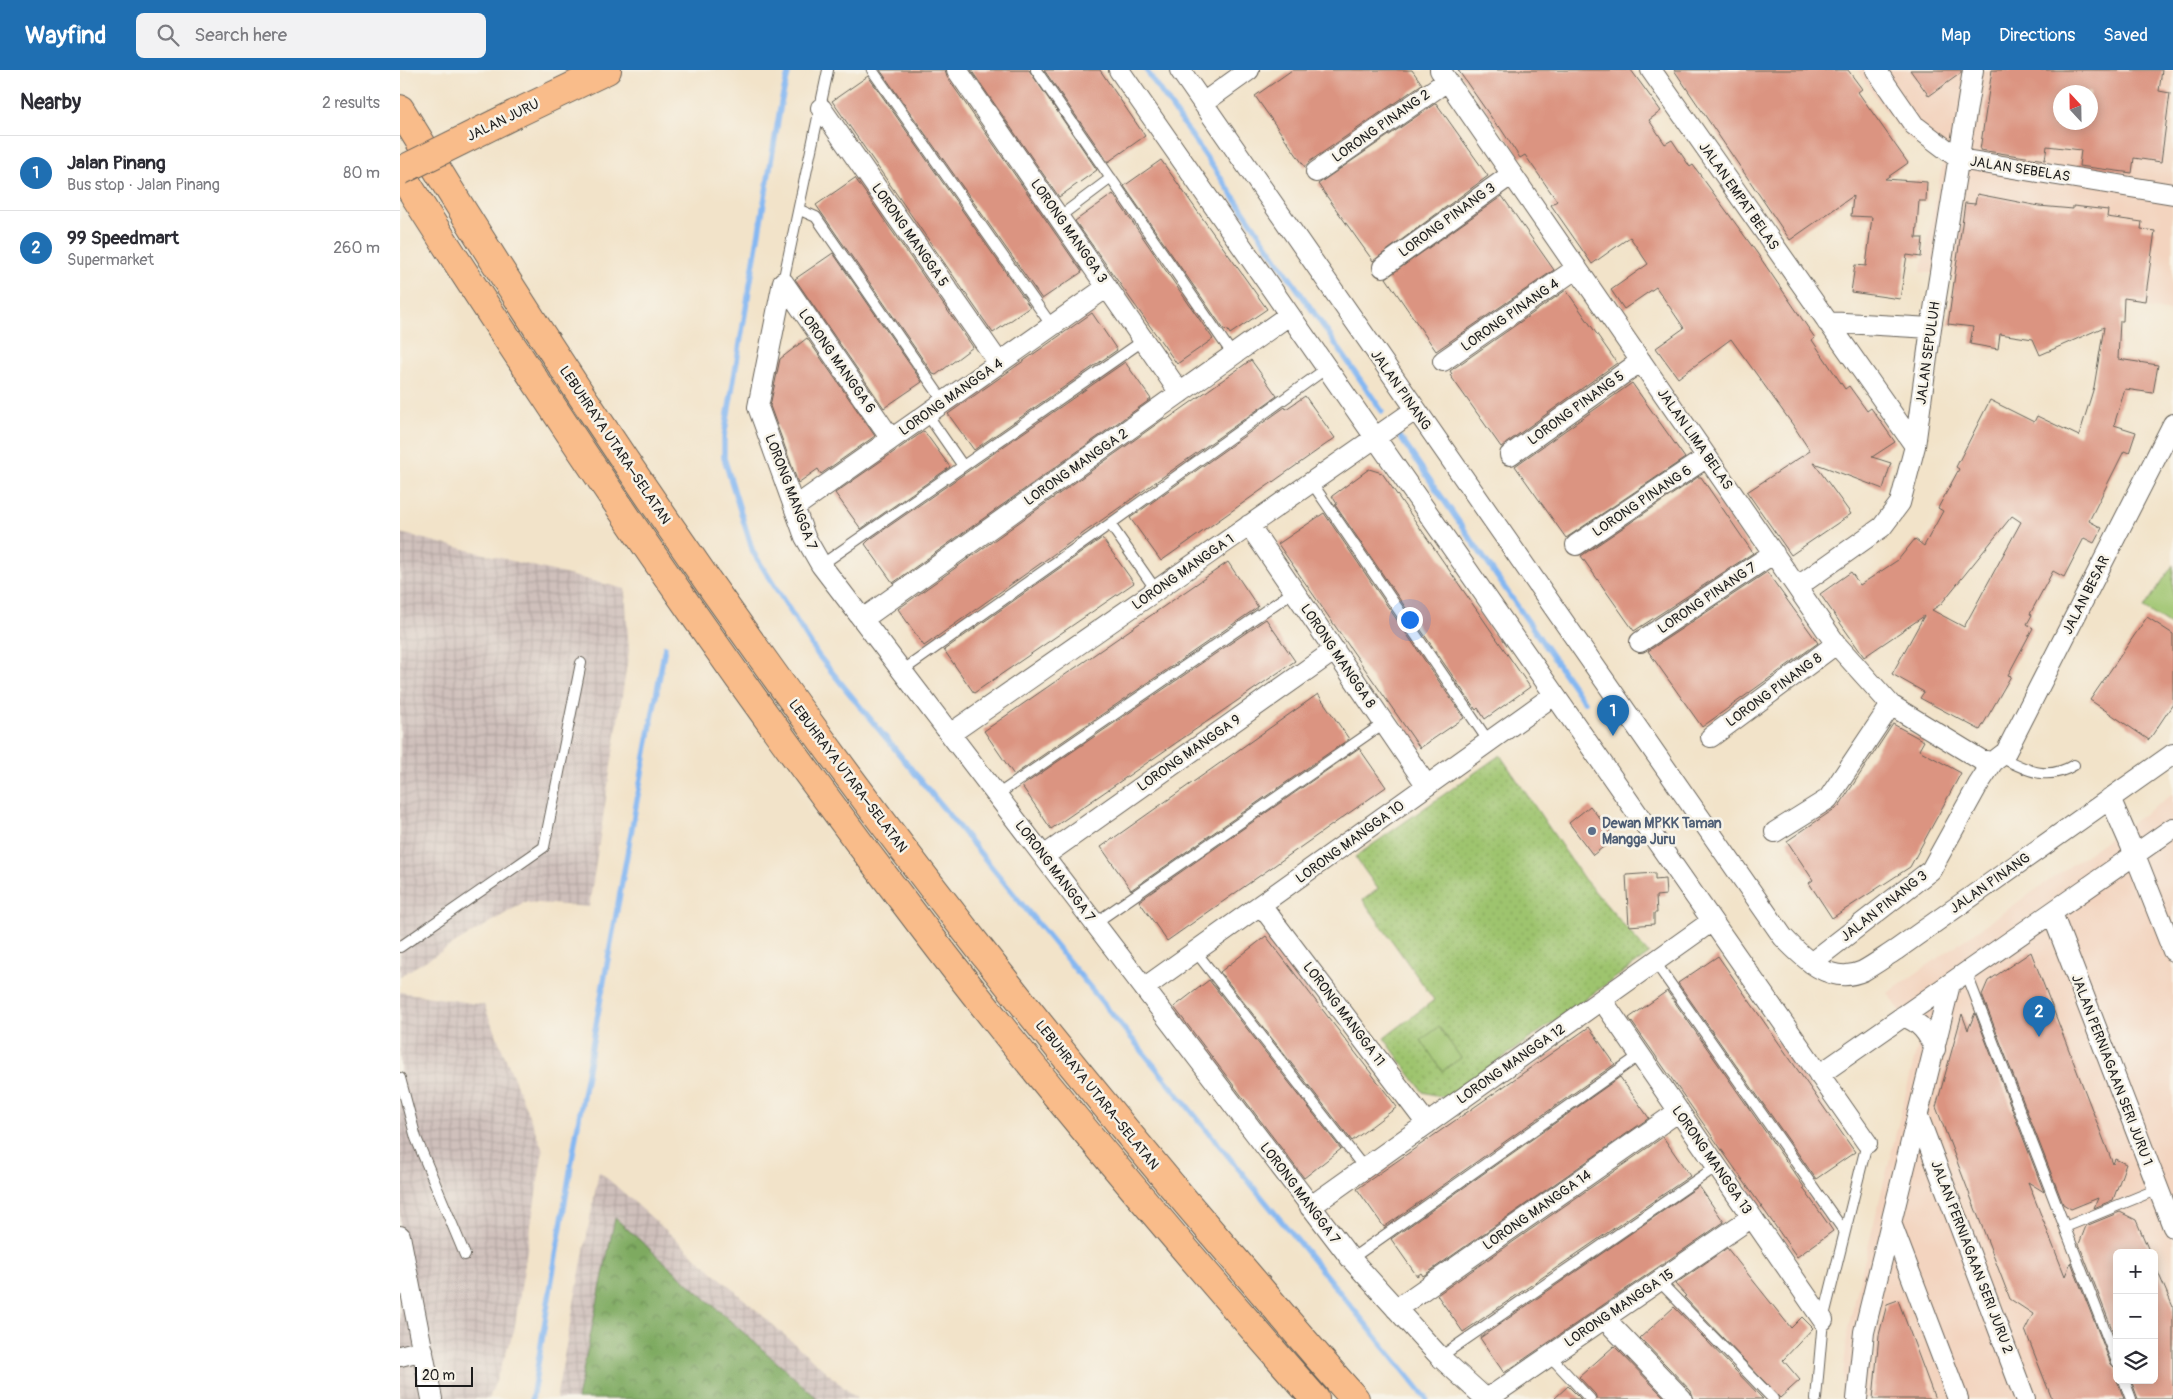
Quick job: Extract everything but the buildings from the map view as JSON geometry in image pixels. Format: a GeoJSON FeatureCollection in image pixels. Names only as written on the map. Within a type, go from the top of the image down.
{"type":"FeatureCollection","features":[{"type":"Feature","properties":{"kind":"main road","name":"JALAN JURU"},"geometry":{"type":"LineString","coordinates":[[400,171],[607,70]]}},
{"type":"Feature","properties":{"kind":"main road","name":"LEBUHRAYA UTARA–SELATAN"},"geometry":{"type":"LineString","coordinates":[[400,109],[453,196],[628,466],[788,696],[950,911],[1064,1056],[1146,1155],[1355,1399]]}},
{"type":"Feature","properties":{"kind":"main road"},"geometry":{"type":"LineString","coordinates":[[400,171],[606,487],[701,626],[828,802],[928,934],[1058,1097],[1203,1272],[1315,1399]]}},
{"type":"Feature","properties":{"kind":"street","name":"LORONG MANGGA 3"},"geometry":{"type":"LineString","coordinates":[[957,70],[1180,393]]}},
{"type":"Feature","properties":{"kind":"street"},"geometry":{"type":"LineString","coordinates":[[1119,70],[1867,1143]]}},
{"type":"Feature","properties":{"kind":"street","name":"JALAN PINANG"},"geometry":{"type":"LineString","coordinates":[[1180,70],[1783,937],[1811,963],[1833,975],[1847,975],[1862,971],[1896,950],[2173,754]]}},
{"type":"Feature","properties":{"kind":"street"},"geometry":{"type":"LineString","coordinates":[[1203,102],[1224,77],[1249,70]]}},
{"type":"Feature","properties":{"kind":"street","name":"JALAN EMPAT BELAS"},"geometry":{"type":"LineString","coordinates":[[1651,70],[1915,446]]}},
{"type":"Feature","properties":{"kind":"street","name":"JALAN SEBELAS"},"geometry":{"type":"LineString","coordinates":[[1876,70],[1914,125],[1959,159],[2173,194]]}},
{"type":"Feature","properties":{"kind":"street","name":"JALAN SEPULUH"},"geometry":{"type":"LineString","coordinates":[[1797,587],[1882,527],[1900,503],[1915,446],[1930,328],[1973,70]]}},
{"type":"Feature","properties":{"kind":"street","name":"LORONG PINANG 2"},"geometry":{"type":"LineString","coordinates":[[1316,172],[1444,75]]}},
{"type":"Feature","properties":{"kind":"street","name":"JALAN LIMA BELAS"},"geometry":{"type":"LineString","coordinates":[[1444,75],[1836,644],[1891,706],[1981,760],[1997,759]]}},
{"type":"Feature","properties":{"kind":"street","name":"LORONG MANGGA 5"},"geometry":{"type":"LineString","coordinates":[[821,108],[1000,363]]}},
{"type":"Feature","properties":{"kind":"street","name":"LORONG PINANG 3"},"geometry":{"type":"LineString","coordinates":[[1383,267],[1512,174]]}},
{"type":"Feature","properties":{"kind":"street","name":"LORONG PINANG 4"},"geometry":{"type":"LineString","coordinates":[[1442,361],[1577,268]]}},
{"type":"Feature","properties":{"kind":"street","name":"LORONG MANGGA 6"},"geometry":{"type":"LineString","coordinates":[[783,282],[891,439]]}},
{"type":"Feature","properties":{"kind":"street","name":"LORONG MANGGA 7"},"geometry":{"type":"LineString","coordinates":[[783,282],[758,407],[805,537],[821,564],[1351,1259],[1440,1357],[1487,1399]]}},
{"type":"Feature","properties":{"kind":"street","name":"LORONG MANGGA 4"},"geometry":{"type":"LineString","coordinates":[[795,507],[1107,287]]}},
{"type":"Feature","properties":{"kind":"street","name":"LORONG MANGGA 2"},"geometry":{"type":"LineString","coordinates":[[863,619],[1289,315]]}},
{"type":"Feature","properties":{"kind":"street"},"geometry":{"type":"LineString","coordinates":[[1827,322],[1930,328]]}},
{"type":"Feature","properties":{"kind":"street","name":"LORONG PINANG 5"},"geometry":{"type":"LineString","coordinates":[[1510,455],[1641,361]]}},
{"type":"Feature","properties":{"kind":"street","name":"LORONG MANGGA 1"},"geometry":{"type":"LineString","coordinates":[[950,734],[1415,410]]}},
{"type":"Feature","properties":{"kind":"street","name":"JALAN BESAR"},"geometry":{"type":"LineString","coordinates":[[1997,759],[2006,752],[2173,424]]}},
{"type":"Feature","properties":{"kind":"street","name":"LORONG PINANG 6"},"geometry":{"type":"LineString","coordinates":[[1576,545],[1707,457]]}},
{"type":"Feature","properties":{"kind":"street","name":"LORONG MANGGA 8"},"geometry":{"type":"LineString","coordinates":[[1249,525],[1427,786]]}},
{"type":"Feature","properties":{"kind":"street","name":"LORONG PINANG 7"},"geometry":{"type":"LineString","coordinates":[[1640,642],[1774,553]]}},
{"type":"Feature","properties":{"kind":"street","name":"LORONG PINANG 8"},"geometry":{"type":"LineString","coordinates":[[1711,736],[1836,644]]}},
{"type":"Feature","properties":{"kind":"street","name":"LORONG MANGGA 9"},"geometry":{"type":"LineString","coordinates":[[1044,856],[1334,650]]}},
{"type":"Feature","properties":{"kind":"street","name":"LORONG MANGGA 10"},"geometry":{"type":"LineString","coordinates":[[1144,988],[1554,695]]}},
{"type":"Feature","properties":{"kind":"street"},"geometry":{"type":"LineString","coordinates":[[1775,832],[1828,799],[1891,706]]}},
{"type":"Feature","properties":{"kind":"street","name":"JALAN PINANG 3"},"geometry":{"type":"LineString","coordinates":[[1811,963],[1931,870],[1997,759]]}},
{"type":"Feature","properties":{"kind":"street"},"geometry":{"type":"LineString","coordinates":[[2110,798],[2173,951]]}},
{"type":"Feature","properties":{"kind":"street"},"geometry":{"type":"LineString","coordinates":[[1819,1075],[2173,828]]}},
{"type":"Feature","properties":{"kind":"street","name":"LORONG MANGGA 11"},"geometry":{"type":"LineString","coordinates":[[1261,905],[1427,1124]]}},
{"type":"Feature","properties":{"kind":"street","name":"JALAN PERNIAGAAN SERI JURU 1"},"geometry":{"type":"LineString","coordinates":[[2052,913],[2173,1227]]}},
{"type":"Feature","properties":{"kind":"street","name":"LORONG MANGGA 12"},"geometry":{"type":"LineString","coordinates":[[1310,1207],[1712,921]]}},
{"type":"Feature","properties":{"kind":"street"},"geometry":{"type":"LineString","coordinates":[[1857,1399],[1864,1332],[1950,984]]}},
{"type":"Feature","properties":{"kind":"street","name":"LORONG MANGGA 13"},"geometry":{"type":"LineString","coordinates":[[1602,1000],[1823,1320]]}},
{"type":"Feature","properties":{"kind":"street"},"geometry":{"type":"LineString","coordinates":[[1903,1016],[1917,1022],[1928,1033],[1934,1049]]}},
{"type":"Feature","properties":{"kind":"street","name":"LORONG MANGGA 14"},"geometry":{"type":"LineString","coordinates":[[1396,1309],[1679,1111]]}},
{"type":"Feature","properties":{"kind":"street","name":"JALAN PERNIAGAAN SERI JURU 2"},"geometry":{"type":"LineString","coordinates":[[1918,1116],[2026,1399]]}},
{"type":"Feature","properties":{"kind":"street","name":"LORONG MANGGA 15"},"geometry":{"type":"LineString","coordinates":[[1487,1399],[1752,1217]]}},
{"type":"Feature","properties":{"kind":"street"},"geometry":{"type":"LineString","coordinates":[[1891,1223],[1958,1399]]}},
{"type":"Feature","properties":{"kind":"street"},"geometry":{"type":"LineString","coordinates":[[400,1236],[432,1399]]}},
{"type":"Feature","properties":{"kind":"street"},"geometry":{"type":"LineString","coordinates":[[1604,1318],[1682,1399]]}},
{"type":"Feature","properties":{"kind":"street"},"geometry":{"type":"LineString","coordinates":[[400,1356],[423,1350]]}},
{"type":"Feature","properties":{"kind":"lane"},"geometry":{"type":"LineString","coordinates":[[783,282],[800,210],[828,70]]}},
{"type":"Feature","properties":{"kind":"lane"},"geometry":{"type":"LineString","coordinates":[[872,70],[1052,326]]}},
{"type":"Feature","properties":{"kind":"lane"},"geometry":{"type":"LineString","coordinates":[[1036,70],[1233,355]]}},
{"type":"Feature","properties":{"kind":"lane"},"geometry":{"type":"LineString","coordinates":[[1059,217],[1111,178]]}},
{"type":"Feature","properties":{"kind":"lane"},"geometry":{"type":"LineString","coordinates":[[800,210],[816,217],[944,402]]}},
{"type":"Feature","properties":{"kind":"lane"},"geometry":{"type":"LineString","coordinates":[[821,564],[1144,340]]}},
{"type":"Feature","properties":{"kind":"lane"},"geometry":{"type":"LineString","coordinates":[[902,670],[1327,368]]}},
{"type":"Feature","properties":{"kind":"lane"},"geometry":{"type":"LineString","coordinates":[[926,414],[963,466]]}},
{"type":"Feature","properties":{"kind":"lane"},"geometry":{"type":"LineString","coordinates":[[1312,483],[1489,742]]}},
{"type":"Feature","properties":{"kind":"lane"},"geometry":{"type":"LineString","coordinates":[[1110,524],[1156,590]]}},
{"type":"Feature","properties":{"kind":"lane"},"geometry":{"type":"LineString","coordinates":[[997,795],[1294,590]]}},
{"type":"Feature","properties":{"kind":"lane"},"geometry":{"type":"LineString","coordinates":[[400,947],[544,847],[582,663]]}},
{"type":"Feature","properties":{"kind":"lane"},"geometry":{"type":"LineString","coordinates":[[1095,923],[1384,723]]}},
{"type":"Feature","properties":{"kind":"lane"},"geometry":{"type":"LineString","coordinates":[[1997,759],[2035,774],[2064,771],[2074,765]]}},
{"type":"Feature","properties":{"kind":"lane"},"geometry":{"type":"LineString","coordinates":[[1196,952],[1365,1168]]}},
{"type":"Feature","properties":{"kind":"lane"},"geometry":{"type":"LineString","coordinates":[[1655,962],[1844,1231]]}},
{"type":"Feature","properties":{"kind":"lane"},"geometry":{"type":"LineString","coordinates":[[1966,972],[2113,1352]]}},
{"type":"Feature","properties":{"kind":"lane"},"geometry":{"type":"LineString","coordinates":[[1351,1259],[1640,1055]]}},
{"type":"Feature","properties":{"kind":"lane"},"geometry":{"type":"LineString","coordinates":[[400,1078],[416,1138],[465,1255]]}},
{"type":"Feature","properties":{"kind":"lane"},"geometry":{"type":"LineString","coordinates":[[1816,1399],[1823,1320],[1867,1143]]}},
{"type":"Feature","properties":{"kind":"lane"},"geometry":{"type":"LineString","coordinates":[[1440,1357],[1717,1166]]}},
{"type":"Feature","properties":{"kind":"lane"},"geometry":{"type":"LineString","coordinates":[[2065,1227],[2158,1190]]}},
{"type":"Feature","properties":{"kind":"lane"},"geometry":{"type":"LineString","coordinates":[[1658,1281],[1773,1399]]}},
{"type":"Feature","properties":{"kind":"lane"},"geometry":{"type":"LineString","coordinates":[[1550,1356],[1590,1399]]}},
{"type":"Feature","properties":{"kind":"lane"},"geometry":{"type":"LineString","coordinates":[[2125,1384],[2131,1399]]}},
{"type":"Feature","properties":{"kind":"shaded area"},"geometry":{"type":"Polygon","coordinates":[[[1857,70],[2173,70],[2172,312],[1921,272],[1943,162],[1908,138],[1884,109],[1857,70]]]}},
{"type":"Feature","properties":{"kind":"shaded area"},"geometry":{"type":"Polygon","coordinates":[[[400,533],[625,589],[629,651],[589,907],[525,902],[400,976],[400,533]]]}},
{"type":"Feature","properties":{"kind":"shaded area"},"geometry":{"type":"Polygon","coordinates":[[[2173,794],[2173,1399],[1841,1399],[1848,1328],[1919,1040],[1888,993],[2173,794]]]}},
{"type":"Feature","properties":{"kind":"shaded area"},"geometry":{"type":"Polygon","coordinates":[[[400,992],[484,1005],[543,1150],[514,1331],[489,1399],[400,1399],[400,992]]]}},
{"type":"Feature","properties":{"kind":"shaded area"},"geometry":{"type":"Polygon","coordinates":[[[599,1171],[857,1399],[556,1399],[599,1171]]]}},
{"type":"Feature","properties":{"kind":"green space"},"geometry":{"type":"Polygon","coordinates":[[[2173,565],[2173,627],[2144,608],[2173,565]]]}},
{"type":"Feature","properties":{"kind":"green space"},"geometry":{"type":"Polygon","coordinates":[[[1500,755],[1584,879],[1649,954],[1446,1098],[1423,1092],[1384,1038],[1434,1000],[1363,900],[1378,889],[1355,857],[1500,755]]]}},
{"type":"Feature","properties":{"kind":"green space"},"geometry":{"type":"Polygon","coordinates":[[[1439,1027],[1461,1058],[1442,1071],[1421,1040],[1439,1027]]]}},
{"type":"Feature","properties":{"kind":"green space"},"geometry":{"type":"Polygon","coordinates":[[[615,1218],[818,1399],[577,1399],[615,1218]]]}},
{"type":"Feature","properties":{"kind":"waterway"},"geometry":{"type":"LineString","coordinates":[[789,70],[781,103],[724,437],[724,458],[753,552],[818,655],[1427,1399]]}},
{"type":"Feature","properties":{"kind":"waterway"},"geometry":{"type":"LineString","coordinates":[[1146,70],[1382,411]]}},
{"type":"Feature","properties":{"kind":"waterway"},"geometry":{"type":"LineString","coordinates":[[1400,437],[1584,702]]}},
{"type":"Feature","properties":{"kind":"waterway"},"geometry":{"type":"LineString","coordinates":[[532,1399],[580,1112],[665,647]]}},
{"type":"Feature","properties":{"kind":"place","name":"Jalan Pinang"},"geometry":{"type":"Point","coordinates":[1613,736]}},
{"type":"Feature","properties":{"kind":"place","name":"Dewan MPKK Taman Mangga Juru"},"geometry":{"type":"Point","coordinates":[1592,831]}},
{"type":"Feature","properties":{"kind":"place","name":"99 Speedmart"},"geometry":{"type":"Point","coordinates":[2039,1037]}}]}
